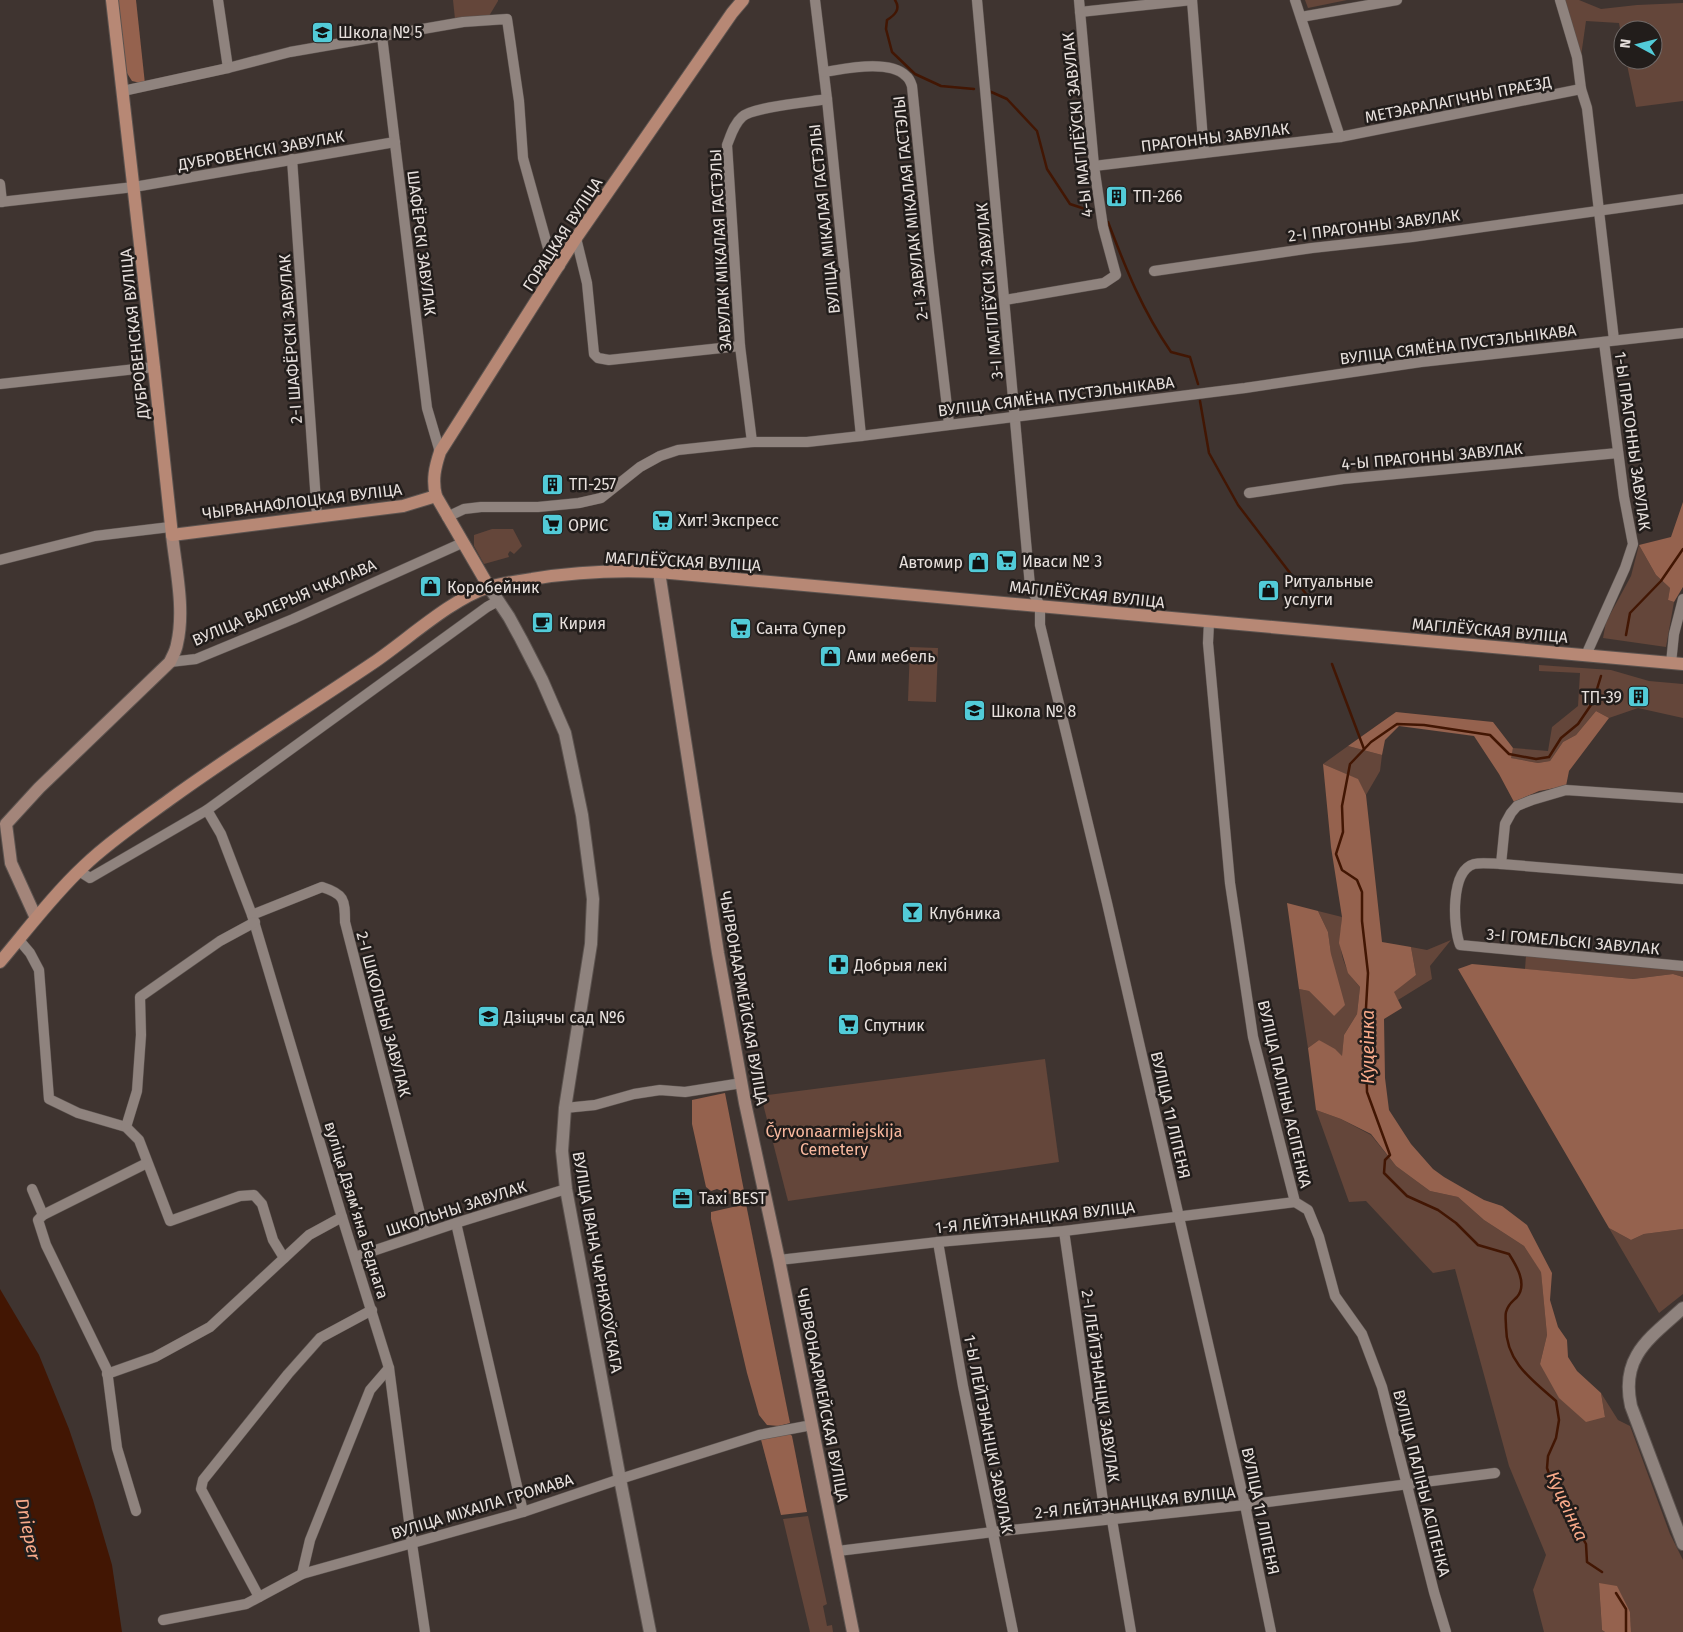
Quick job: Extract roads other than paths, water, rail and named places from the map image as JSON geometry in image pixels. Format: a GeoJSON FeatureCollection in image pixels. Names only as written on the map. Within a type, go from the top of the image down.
{"type":"FeatureCollection","features":[{"type":"Feature","properties":{"kind":"main road","name":"ДУБРОВЕНСКАЯ ВУЛІЦА"},"geometry":{"type":"LineString","coordinates":[[112,0],[179,597],[180,626],[177,646],[170,662]]}},
{"type":"Feature","properties":{"kind":"main road","name":"ГОРАЦКАЯ ВУЛІЦА"},"geometry":{"type":"LineString","coordinates":[[436,496],[433,485],[434,474],[440,452],[560,266],[576,238],[732,13],[743,0]]}},
{"type":"Feature","properties":{"kind":"main road","name":"ЧЫРВАНАФЛОЦКАЯ ВУЛІЦА"},"geometry":{"type":"LineString","coordinates":[[171,531],[403,506],[436,496]]}},
{"type":"Feature","properties":{"kind":"main road"},"geometry":{"type":"LineString","coordinates":[[436,496],[489,587]]}},
{"type":"Feature","properties":{"kind":"main road","name":"МАГІЛЁЎСКАЯ ВУЛІЦА"},"geometry":{"type":"LineString","coordinates":[[0,962],[36,918],[79,871],[141,820],[190,785],[375,662],[447,610],[489,587],[564,574],[623,571],[659,572],[1677,664]]}},
{"type":"Feature","properties":{"kind":"main road","name":"ЧЫРВОНААРМЕЙСКАЯ ВУЛІЦА"},"geometry":{"type":"LineString","coordinates":[[659,572],[718,953],[742,1083],[853,1632]]}},
{"type":"Feature","properties":{"kind":"main road"},"geometry":{"type":"LineString","coordinates":[[36,918],[11,863],[3,826],[39,788],[170,662]]}},
{"type":"Feature","properties":{"kind":"street"},"geometry":{"type":"LineString","coordinates":[[218,0],[228,68]]}},
{"type":"Feature","properties":{"kind":"street","name":"ВУЛІЦА МІКАЛАЯ ГАСТЭЛЫ"},"geometry":{"type":"LineString","coordinates":[[815,0],[827,99],[861,436]]}},
{"type":"Feature","properties":{"kind":"street","name":"3-І МАГІЛЁЎСКІ ЗАВУЛАК"},"geometry":{"type":"LineString","coordinates":[[977,0],[1030,586],[1040,606]]}},
{"type":"Feature","properties":{"kind":"street","name":"4-Ы МАГІЛЁЎСКІ ЗАВУЛАК"},"geometry":{"type":"LineString","coordinates":[[1005,300],[1104,283],[1116,275],[1103,228],[1094,166],[1079,0]]}},
{"type":"Feature","properties":{"kind":"street"},"geometry":{"type":"LineString","coordinates":[[1080,12],[1192,0],[1204,153]]}},
{"type":"Feature","properties":{"kind":"street"},"geometry":{"type":"LineString","coordinates":[[1295,0],[1340,137]]}},
{"type":"Feature","properties":{"kind":"street"},"geometry":{"type":"LineString","coordinates":[[1302,17],[1397,0]]}},
{"type":"Feature","properties":{"kind":"street","name":"1-Ы ПРАГОННЫ ЗАВУЛАК"},"geometry":{"type":"LineString","coordinates":[[1560,0],[1577,57],[1581,89],[1587,108],[1598,210],[1618,453],[1633,544],[1625,568],[1586,655]]}},
{"type":"Feature","properties":{"kind":"street"},"geometry":{"type":"LineString","coordinates":[[123,92],[290,52],[464,22],[507,19],[519,101],[523,158],[548,248],[560,266]]}},
{"type":"Feature","properties":{"kind":"street","name":"ШАФЁРСКІ ЗАВУЛАК"},"geometry":{"type":"LineString","coordinates":[[382,36],[427,408],[440,452]]}},
{"type":"Feature","properties":{"kind":"street","name":"2-І ЗАВУЛАК МІКАЛАЯ ГАСТЭЛЫ"},"geometry":{"type":"LineString","coordinates":[[824,72],[872,66],[886,67],[897,70],[907,76],[912,86],[949,424]]}},
{"type":"Feature","properties":{"kind":"street","name":"МЕТЭАРАЛАГІЧНЫ ПРАЕЗД"},"geometry":{"type":"LineString","coordinates":[[1340,137],[1581,89]]}},
{"type":"Feature","properties":{"kind":"street","name":"ЗАВУЛАК МІКАЛАЯ ГАСТЭЛЫ"},"geometry":{"type":"LineString","coordinates":[[752,442],[740,346],[727,145],[735,126],[743,116],[770,108],[827,99]]}},
{"type":"Feature","properties":{"kind":"street","name":"ПРАГОННЫ ЗАВУЛАК"},"geometry":{"type":"LineString","coordinates":[[1094,166],[1340,137]]}},
{"type":"Feature","properties":{"kind":"street","name":"ДУБРОВЕНСКІ ЗАВУЛАК"},"geometry":{"type":"LineString","coordinates":[[1,202],[134,188],[395,142]]}},
{"type":"Feature","properties":{"kind":"street","name":"2-І ШАФЁРСКІ ЗАВУЛАК"},"geometry":{"type":"LineString","coordinates":[[292,159],[317,516]]}},
{"type":"Feature","properties":{"kind":"street"},"geometry":{"type":"LineString","coordinates":[[0,184],[1,202]]}},
{"type":"Feature","properties":{"kind":"street","name":"2-І ПРАГОННЫ ЗАВУЛАК"},"geometry":{"type":"LineString","coordinates":[[1154,271],[1683,199]]}},
{"type":"Feature","properties":{"kind":"street"},"geometry":{"type":"LineString","coordinates":[[576,238],[587,282],[594,354],[598,358],[609,360],[740,346]]}},
{"type":"Feature","properties":{"kind":"street","name":"ВУЛІЦА СЯМЁНА ПУСТЭЛЬНІКАВА"},"geometry":{"type":"LineString","coordinates":[[447,516],[472,508],[538,507],[579,503],[601,498],[640,467],[660,456],[678,450],[752,442],[807,442],[861,436],[1245,388],[1421,362],[1683,333]]}},
{"type":"Feature","properties":{"kind":"street"},"geometry":{"type":"LineString","coordinates":[[0,384],[154,367]]}},
{"type":"Feature","properties":{"kind":"street","name":"4-Ы ПРАГОННЫ ЗАВУЛАК"},"geometry":{"type":"LineString","coordinates":[[1249,493],[1343,478],[1618,453]]}},
{"type":"Feature","properties":{"kind":"street","name":"ЧЫРВАНАФЛОЦКАЯ ВУЛІЦА"},"geometry":{"type":"LineString","coordinates":[[0,560],[95,536],[171,531]]}},
{"type":"Feature","properties":{"kind":"street","name":"ВУЛІЦА ВАЛЕРЫЯ ЧКАЛАВА"},"geometry":{"type":"LineString","coordinates":[[170,662],[196,659],[292,619],[462,543]]}},
{"type":"Feature","properties":{"kind":"street","name":"ВУЛІЦА ІВАНА ЧАРНЯХОЎСКАГА"},"geometry":{"type":"LineString","coordinates":[[489,587],[542,680],[565,733],[582,815],[593,899],[591,944],[565,1108],[562,1151],[566,1189],[650,1632]]}},
{"type":"Feature","properties":{"kind":"street"},"geometry":{"type":"LineString","coordinates":[[1677,664],[1674,634],[1683,599]]}},
{"type":"Feature","properties":{"kind":"street"},"geometry":{"type":"LineString","coordinates":[[79,871],[90,878],[207,810],[498,600]]}},
{"type":"Feature","properties":{"kind":"street","name":"ВУЛІЦА 11 ЛІПЕНЯ"},"geometry":{"type":"LineString","coordinates":[[1040,606],[1040,625],[1107,902],[1245,1505],[1270,1632]]}},
{"type":"Feature","properties":{"kind":"street","name":"ВУЛІЦА ПАЛІНЫ АСІПЕНКА"},"geometry":{"type":"LineString","coordinates":[[1208,622],[1208,643],[1233,902],[1253,1037],[1295,1202],[1308,1210],[1319,1237],[1334,1296],[1362,1334],[1382,1386],[1434,1592],[1446,1632]]}},
{"type":"Feature","properties":{"kind":"street"},"geometry":{"type":"LineString","coordinates":[[1683,798],[1566,790],[1532,800],[1517,806],[1510,813],[1505,824],[1501,864],[1683,879]]}},
{"type":"Feature","properties":{"kind":"street","name":"вуліца Дзямʼяна Беднага"},"geometry":{"type":"LineString","coordinates":[[207,810],[221,834],[253,918],[389,1368],[425,1632]]}},
{"type":"Feature","properties":{"kind":"street","name":"3-І ГОМЕЛЬСКІ ЗАВУЛАК"},"geometry":{"type":"LineString","coordinates":[[1501,864],[1474,864],[1464,870],[1456,888],[1457,937],[1460,945],[1683,966]]}},
{"type":"Feature","properties":{"kind":"street","name":"2-І ШКОЛЬНЫ ЗАВУЛАК"},"geometry":{"type":"LineString","coordinates":[[126,1128],[137,1091],[141,1035],[140,997],[253,918],[322,886],[336,891],[345,902],[345,922],[425,1233]]}},
{"type":"Feature","properties":{"kind":"street"},"geometry":{"type":"LineString","coordinates":[[18,940],[30,954],[39,970],[49,1099],[78,1113],[126,1128],[139,1140],[170,1221],[240,1196],[254,1195],[262,1204],[273,1240],[284,1258]]}},
{"type":"Feature","properties":{"kind":"street"},"geometry":{"type":"LineString","coordinates":[[565,1108],[595,1105],[634,1094],[660,1090],[685,1092],[742,1083]]}},
{"type":"Feature","properties":{"kind":"street"},"geometry":{"type":"LineString","coordinates":[[136,1511],[117,1448],[107,1370],[46,1245],[38,1220],[43,1215],[147,1163]]}},
{"type":"Feature","properties":{"kind":"street"},"geometry":{"type":"LineString","coordinates":[[32,1189],[43,1215]]}},
{"type":"Feature","properties":{"kind":"street","name":"ШКОЛЬНЫ ЗАВУЛАК"},"geometry":{"type":"LineString","coordinates":[[355,1257],[566,1189]]}},
{"type":"Feature","properties":{"kind":"street","name":"1-Я ЛЕЙТЭНАНЦКАЯ ВУЛІЦА"},"geometry":{"type":"LineString","coordinates":[[779,1260],[938,1242],[1064,1231],[1295,1202]]}},
{"type":"Feature","properties":{"kind":"street"},"geometry":{"type":"LineString","coordinates":[[107,1374],[156,1357],[210,1327],[309,1235],[342,1217]]}},
{"type":"Feature","properties":{"kind":"street"},"geometry":{"type":"LineString","coordinates":[[456,1223],[523,1512]]}},
{"type":"Feature","properties":{"kind":"street","name":"2-І ЛЕЙТЭНАНЦКІ ЗАВУЛАК"},"geometry":{"type":"LineString","coordinates":[[1064,1231],[1104,1508],[1112,1520],[1131,1632]]}},
{"type":"Feature","properties":{"kind":"street","name":"1-Ы ЛЕЙТЭНАНЦКІ ЗАВУЛАК"},"geometry":{"type":"LineString","coordinates":[[938,1242],[963,1386],[1013,1632]]}},
{"type":"Feature","properties":{"kind":"street"},"geometry":{"type":"LineString","coordinates":[[1683,1308],[1642,1348],[1629,1374],[1628,1382],[1631,1406],[1683,1544]]}},
{"type":"Feature","properties":{"kind":"street"},"geometry":{"type":"LineString","coordinates":[[259,1597],[201,1489],[203,1480],[288,1374],[320,1338],[372,1310]]}},
{"type":"Feature","properties":{"kind":"street"},"geometry":{"type":"LineString","coordinates":[[302,1574],[310,1540],[370,1390],[389,1368]]}},
{"type":"Feature","properties":{"kind":"street","name":"ВУЛІЦА МІХАІЛА ГРОМАВА"},"geometry":{"type":"LineString","coordinates":[[163,1620],[246,1604],[302,1574],[523,1512],[759,1435],[812,1425]]}},
{"type":"Feature","properties":{"kind":"street","name":"2-Я ЛЕЙТЭНАНЦКАЯ ВУЛІЦА"},"geometry":{"type":"LineString","coordinates":[[838,1551],[1245,1505],[1495,1473]]}},
{"type":"Feature","properties":{"kind":"water","name":"Dnieper"},"geometry":{"type":"Polygon","coordinates":[[[0,1289],[39,1355],[69,1429],[112,1565],[122,1632],[0,1632],[0,1289]]]}},
{"type":"Feature","properties":{"kind":"waterway"},"geometry":{"type":"LineString","coordinates":[[895,0],[897,9],[895,14],[887,20],[886,29],[892,52],[915,74],[941,86],[974,89]]}},
{"type":"Feature","properties":{"kind":"waterway"},"geometry":{"type":"LineString","coordinates":[[989,91],[1007,99],[1037,131],[1047,169],[1070,204],[1091,211]]}},
{"type":"Feature","properties":{"kind":"waterway"},"geometry":{"type":"LineString","coordinates":[[1108,222],[1128,273],[1151,321],[1171,352],[1190,357],[1198,384]]}},
{"type":"Feature","properties":{"kind":"waterway"},"geometry":{"type":"LineString","coordinates":[[1200,401],[1209,453],[1238,505],[1316,607]]}},
{"type":"Feature","properties":{"kind":"waterway"},"geometry":{"type":"LineString","coordinates":[[1626,635],[1630,613],[1661,581],[1683,549]]}},
{"type":"Feature","properties":{"kind":"waterway"},"geometry":{"type":"LineString","coordinates":[[1332,664],[1364,749]]}},
{"type":"Feature","properties":{"kind":"waterway","name":"Куцеінка"},"geometry":{"type":"LineString","coordinates":[[1601,676],[1593,702],[1578,724],[1561,738],[1549,757],[1536,759],[1509,754],[1490,735],[1424,725],[1397,724],[1371,742],[1350,764],[1342,806],[1343,832],[1336,854],[1342,870],[1357,880],[1362,892],[1362,921],[1368,973],[1365,1025],[1367,1092],[1390,1155],[1385,1160],[1384,1173],[1407,1196],[1438,1210],[1456,1223],[1478,1245],[1509,1254],[1515,1264],[1520,1275],[1521,1286],[1520,1292],[1509,1305],[1506,1312],[1507,1339],[1510,1350],[1515,1360],[1530,1378],[1556,1401],[1559,1420],[1556,1438],[1548,1456],[1547,1468],[1553,1485],[1586,1544],[1587,1562],[1602,1572]]}},
{"type":"Feature","properties":{"kind":"waterway","name":"Куцеінка"},"geometry":{"type":"LineString","coordinates":[[1616,1593],[1626,1609],[1626,1632]]}},
{"type":"Feature","properties":{"kind":"place","name":"Школа № 5"},"geometry":{"type":"Point","coordinates":[322,32]}},
{"type":"Feature","properties":{"kind":"place","name":"ТП-266"},"geometry":{"type":"Point","coordinates":[1117,196]}},
{"type":"Feature","properties":{"kind":"place","name":"ТП-257"},"geometry":{"type":"Point","coordinates":[553,484]}},
{"type":"Feature","properties":{"kind":"place","name":"Хит! Экспресс"},"geometry":{"type":"Point","coordinates":[662,520]}},
{"type":"Feature","properties":{"kind":"place","name":"ОРИС"},"geometry":{"type":"Point","coordinates":[552,525]}},
{"type":"Feature","properties":{"kind":"place","name":"Иваси № 3"},"geometry":{"type":"Point","coordinates":[1006,561]}},
{"type":"Feature","properties":{"kind":"place","name":"Автомир"},"geometry":{"type":"Point","coordinates":[979,562]}},
{"type":"Feature","properties":{"kind":"place","name":"Коробейник"},"geometry":{"type":"Point","coordinates":[431,587]}},
{"type":"Feature","properties":{"kind":"place","name":"Ритуальные услуги"},"geometry":{"type":"Point","coordinates":[1268,590]}},
{"type":"Feature","properties":{"kind":"place","name":"Кирия"},"geometry":{"type":"Point","coordinates":[543,623]}},
{"type":"Feature","properties":{"kind":"place","name":"Санта Супер"},"geometry":{"type":"Point","coordinates":[740,628]}},
{"type":"Feature","properties":{"kind":"place","name":"Ами мебель"},"geometry":{"type":"Point","coordinates":[831,656]}},
{"type":"Feature","properties":{"kind":"place","name":"ТП-39"},"geometry":{"type":"Point","coordinates":[1638,697]}},
{"type":"Feature","properties":{"kind":"place","name":"Школа № 8"},"geometry":{"type":"Point","coordinates":[975,711]}},
{"type":"Feature","properties":{"kind":"place","name":"Клубника"},"geometry":{"type":"Point","coordinates":[913,913]}},
{"type":"Feature","properties":{"kind":"place","name":"Добрыя лекі"},"geometry":{"type":"Point","coordinates":[838,965]}},
{"type":"Feature","properties":{"kind":"place","name":"Дзіцячы сад №6"},"geometry":{"type":"Point","coordinates":[488,1017]}},
{"type":"Feature","properties":{"kind":"place","name":"Спутник"},"geometry":{"type":"Point","coordinates":[848,1025]}},
{"type":"Feature","properties":{"kind":"place","name":"Taxi BEST"},"geometry":{"type":"Point","coordinates":[683,1198]}},
{"type":"Feature","properties":{"kind":"park label","name":"Čyrvonaarmiejskija Cemetery"},"geometry":{"type":"Point","coordinates":[834,1140]}}]}
